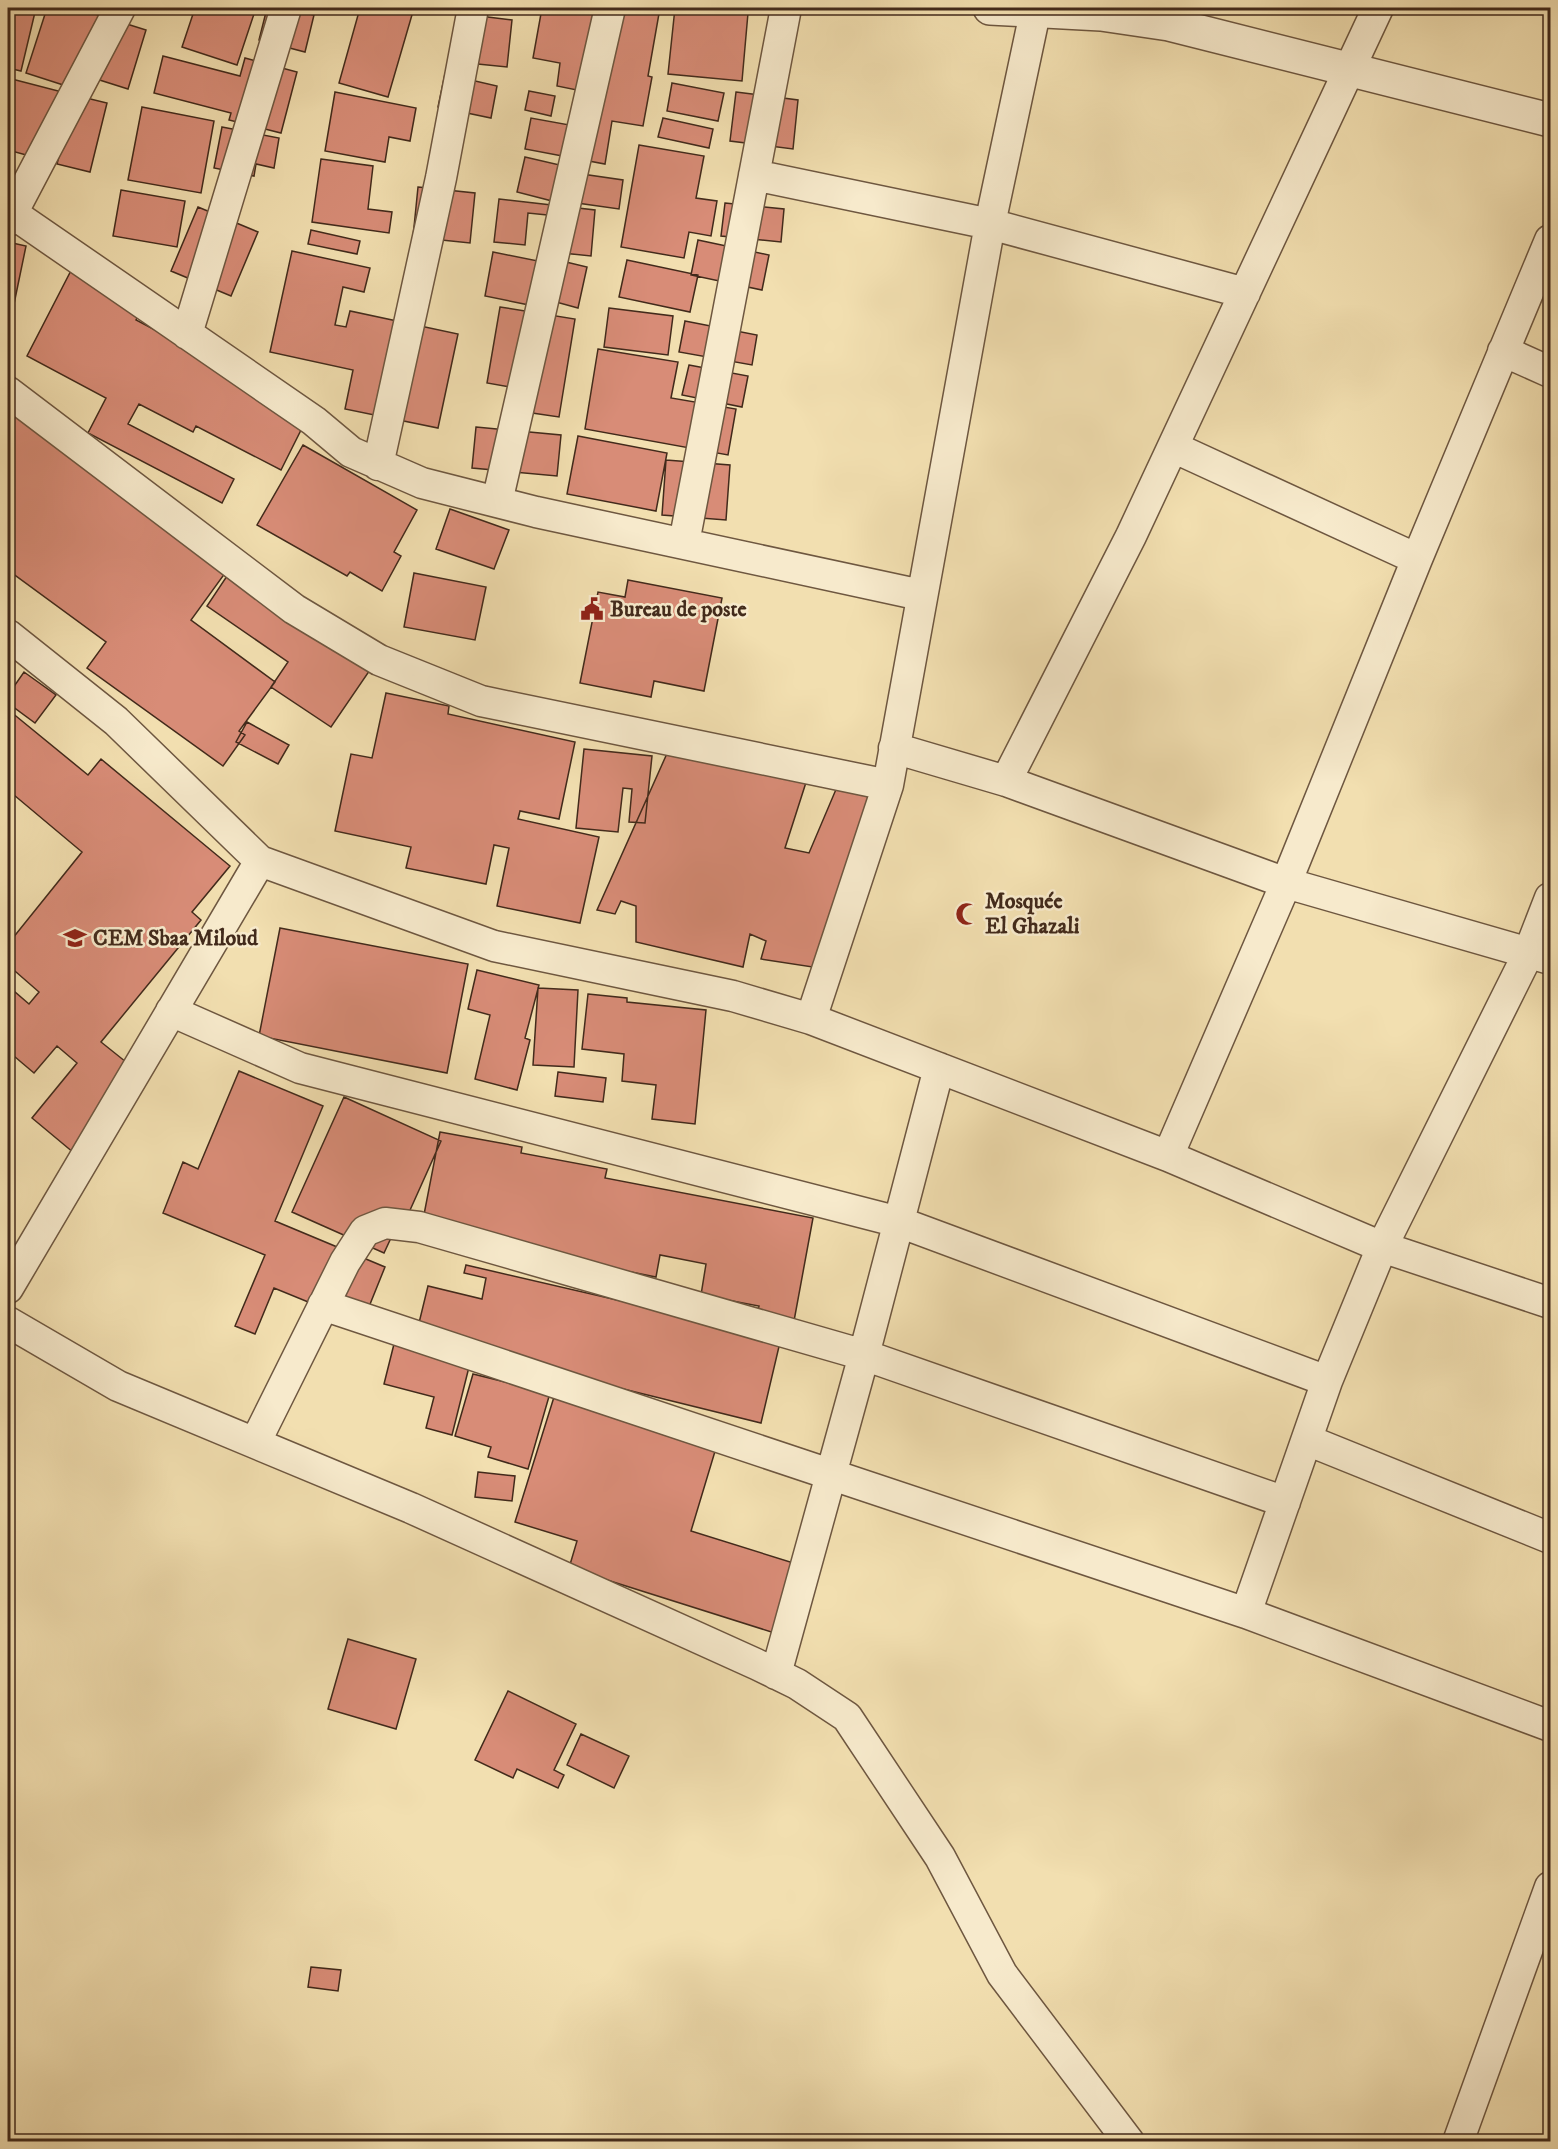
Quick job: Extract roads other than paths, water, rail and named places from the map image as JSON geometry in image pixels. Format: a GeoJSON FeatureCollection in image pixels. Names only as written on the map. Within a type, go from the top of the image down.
{"type":"FeatureCollection","features":[{"type":"Feature","properties":{"kind":"street"},"geometry":{"type":"LineString","coordinates":[[187,334],[286,8]]}},
{"type":"Feature","properties":{"kind":"street"},"geometry":{"type":"LineString","coordinates":[[378,465],[441,178],[473,8]]}},
{"type":"Feature","properties":{"kind":"street"},"geometry":{"type":"LineString","coordinates":[[497,502],[610,8]]}},
{"type":"Feature","properties":{"kind":"street"},"geometry":{"type":"LineString","coordinates":[[684,543],[786,8]]}},
{"type":"Feature","properties":{"kind":"street"},"geometry":{"type":"LineString","coordinates":[[990,8],[1101,14],[1169,24],[1551,120]]}},
{"type":"Feature","properties":{"kind":"street"},"geometry":{"type":"LineString","coordinates":[[1006,781],[1173,447],[1351,71],[1378,8]]}},
{"type":"Feature","properties":{"kind":"street"},"geometry":{"type":"LineString","coordinates":[[811,1019],[888,785],[990,224],[1036,9]]}},
{"type":"Feature","properties":{"kind":"street"},"geometry":{"type":"LineString","coordinates":[[112,10],[10,217],[314,421],[351,452],[378,465],[422,483],[497,502],[921,595]]}},
{"type":"Feature","properties":{"kind":"street"},"geometry":{"type":"LineString","coordinates":[[754,175],[990,224],[1245,293]]}},
{"type":"Feature","properties":{"kind":"street"},"geometry":{"type":"LineString","coordinates":[[1168,1155],[1286,883],[1417,559],[1551,240]]}},
{"type":"Feature","properties":{"kind":"street"},"geometry":{"type":"LineString","coordinates":[[1503,351],[1551,372]]}},
{"type":"Feature","properties":{"kind":"street"},"geometry":{"type":"LineString","coordinates":[[8,392],[294,609],[379,660],[482,701],[888,785]]}},
{"type":"Feature","properties":{"kind":"street"},"geometry":{"type":"LineString","coordinates":[[1173,447],[1417,559]]}},
{"type":"Feature","properties":{"kind":"street"},"geometry":{"type":"LineString","coordinates":[[8,635],[116,721],[260,861],[494,946],[733,996],[811,1019],[1168,1155],[1382,1247],[1550,1301]]}},
{"type":"Feature","properties":{"kind":"street"},"geometry":{"type":"LineString","coordinates":[[894,748],[1006,781],[1286,883],[1540,956]]}},
{"type":"Feature","properties":{"kind":"street"},"geometry":{"type":"LineString","coordinates":[[8,1288],[260,861]]}},
{"type":"Feature","properties":{"kind":"street"},"geometry":{"type":"LineString","coordinates":[[1246,1613],[1327,1381],[1382,1247],[1540,956],[1551,898]]}},
{"type":"Feature","properties":{"kind":"street"},"geometry":{"type":"LineString","coordinates":[[171,1011],[300,1068],[898,1222],[1327,1381]]}},
{"type":"Feature","properties":{"kind":"street"},"geometry":{"type":"LineString","coordinates":[[776,1674],[864,1355],[939,1068]]}},
{"type":"Feature","properties":{"kind":"street"},"geometry":{"type":"LineString","coordinates":[[255,1443],[345,1262],[365,1231],[385,1223],[419,1227],[864,1355],[1285,1502]]}},
{"type":"Feature","properties":{"kind":"street"},"geometry":{"type":"LineString","coordinates":[[323,1305],[1246,1613],[1551,1726]]}},
{"type":"Feature","properties":{"kind":"street"},"geometry":{"type":"LineString","coordinates":[[8,1322],[118,1386],[411,1509],[776,1674],[797,1684],[847,1717],[940,1857],[1002,1974],[1129,2142]]}},
{"type":"Feature","properties":{"kind":"street"},"geometry":{"type":"LineString","coordinates":[[1307,1440],[1551,1538]]}},
{"type":"Feature","properties":{"kind":"street"},"geometry":{"type":"LineString","coordinates":[[1458,2142],[1551,1887]]}},
{"type":"Feature","properties":{"kind":"place","name":"Bureau de poste"},"geometry":{"type":"Point","coordinates":[592,609]}},
{"type":"Feature","properties":{"kind":"place","name":"Mosquée El Ghazali"},"geometry":{"type":"Point","coordinates":[967,914]}},
{"type":"Feature","properties":{"kind":"place","name":"CEM Sbaa Miloud"},"geometry":{"type":"Point","coordinates":[75,938]}}]}
